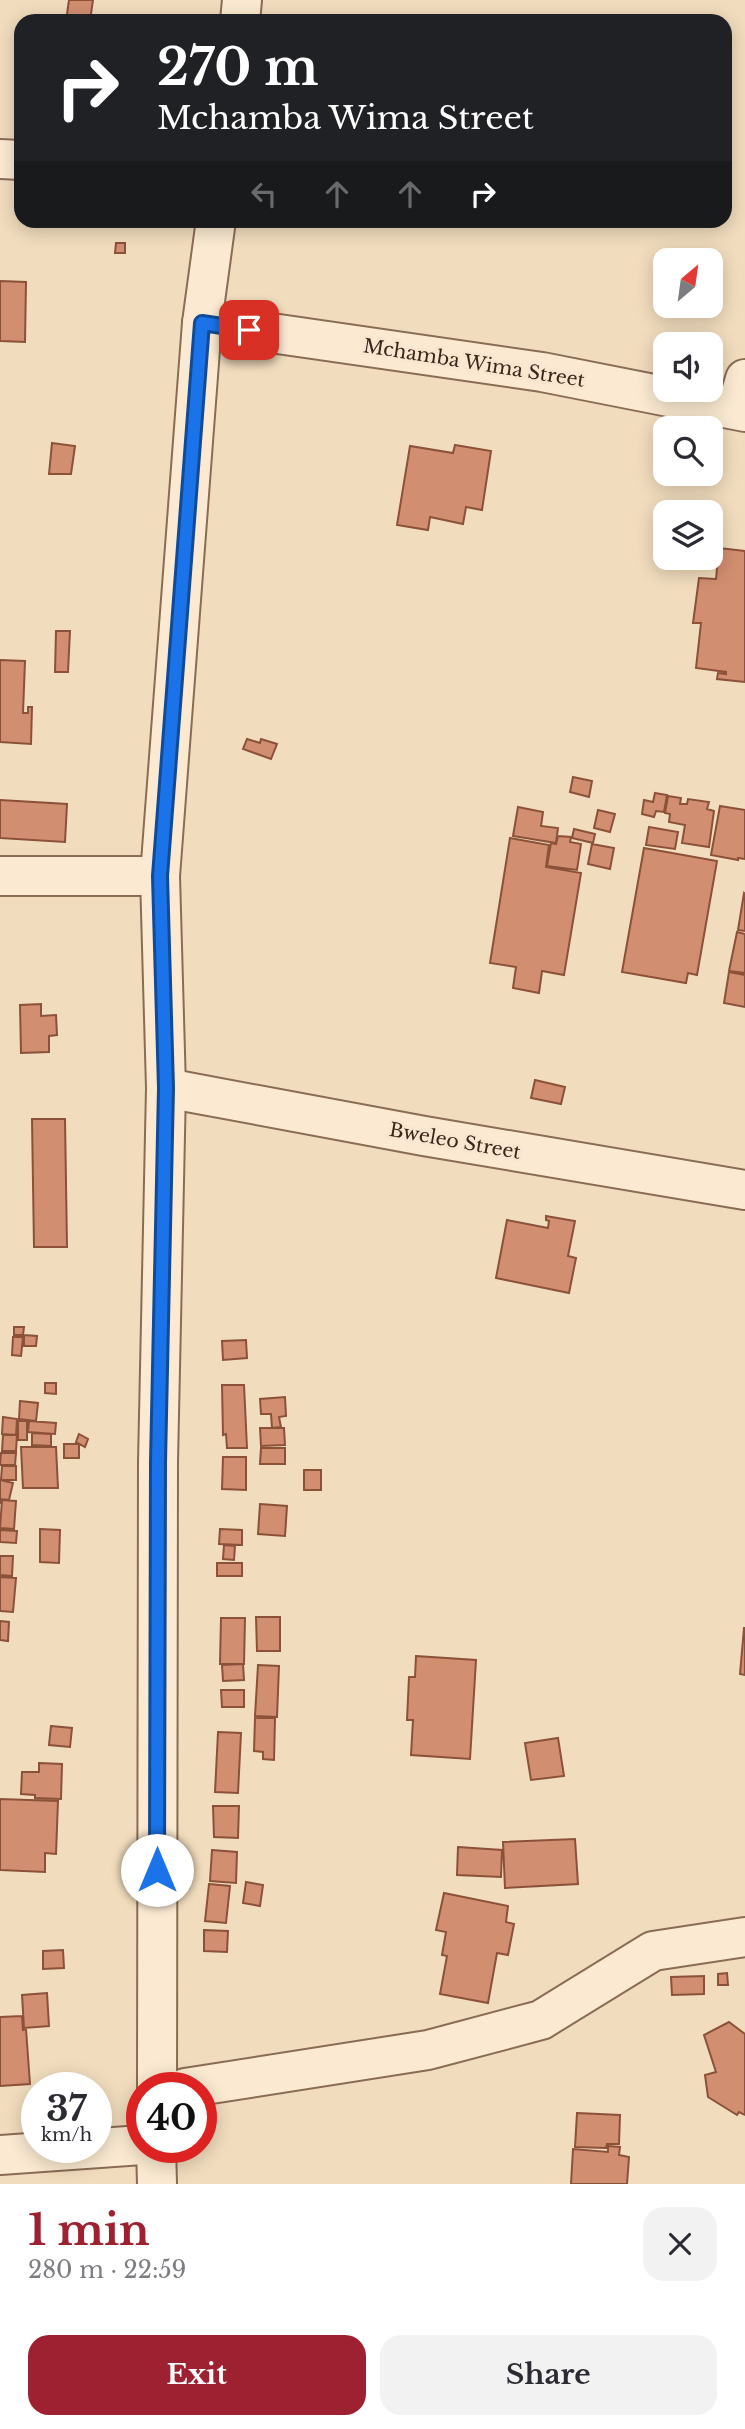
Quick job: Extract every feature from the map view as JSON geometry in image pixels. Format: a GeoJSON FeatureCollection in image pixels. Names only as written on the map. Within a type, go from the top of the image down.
{"type":"FeatureCollection","features":[{"type":"Feature","properties":{"kind":"street"},"geometry":{"type":"LineString","coordinates":[[157,2072],[158,1462],[166,1088],[160,876],[202,323],[215,228]]}},
{"type":"Feature","properties":{"kind":"street","name":"Mchamba Wima Street"},"geometry":{"type":"LineString","coordinates":[[202,323],[742,400]]}},
{"type":"Feature","properties":{"kind":"street"},"geometry":{"type":"LineString","coordinates":[[0,876],[160,876]]}},
{"type":"Feature","properties":{"kind":"street","name":"Bweleo Street"},"geometry":{"type":"LineString","coordinates":[[166,1088],[424,1136],[745,1190]]}},
{"type":"Feature","properties":{"kind":"street"},"geometry":{"type":"LineString","coordinates":[[217,2083],[428,2050],[541,2021],[653,1951],[745,1937]]}},
{"type":"Feature","properties":{"kind":"street"},"geometry":{"type":"LineString","coordinates":[[0,2155],[126,2146]]}},
{"type":"Feature","properties":{"kind":"street"},"geometry":{"type":"LineString","coordinates":[[156,2163],[157,2184]]}},
{"type":"Feature","properties":{"kind":"building"},"geometry":{"type":"Polygon","coordinates":[[[69,0],[93,0],[91,14],[67,14],[69,0]]]}},
{"type":"Feature","properties":{"kind":"building"},"geometry":{"type":"Polygon","coordinates":[[[116,243],[125,243],[125,253],[115,253],[116,243]]]}},
{"type":"Feature","properties":{"kind":"building"},"geometry":{"type":"Polygon","coordinates":[[[0,281],[26,282],[25,342],[0,341],[0,281]]]}},
{"type":"Feature","properties":{"kind":"building"},"geometry":{"type":"Polygon","coordinates":[[[52,443],[75,446],[71,474],[49,474],[52,443]]]}},
{"type":"Feature","properties":{"kind":"building"},"geometry":{"type":"Polygon","coordinates":[[[455,445],[491,451],[482,510],[466,507],[463,524],[430,517],[428,530],[397,525],[410,446],[453,453],[455,445]]]}},
{"type":"Feature","properties":{"kind":"building"},"geometry":{"type":"Polygon","coordinates":[[[723,548],[745,551],[745,682],[717,679],[718,673],[726,672],[696,668],[701,623],[693,623],[699,578],[716,579],[717,570],[723,570],[723,548]]]}},
{"type":"Feature","properties":{"kind":"building"},"geometry":{"type":"Polygon","coordinates":[[[56,631],[70,631],[68,672],[55,672],[56,631]]]}},
{"type":"Feature","properties":{"kind":"building"},"geometry":{"type":"Polygon","coordinates":[[[0,660],[25,661],[23,713],[28,713],[28,707],[32,707],[31,744],[0,742],[0,660]]]}},
{"type":"Feature","properties":{"kind":"building"},"geometry":{"type":"Polygon","coordinates":[[[247,739],[260,743],[261,739],[277,744],[271,759],[243,749],[247,739]]]}},
{"type":"Feature","properties":{"kind":"building"},"geometry":{"type":"Polygon","coordinates":[[[573,777],[592,781],[589,797],[570,792],[573,777]]]}},
{"type":"Feature","properties":{"kind":"building"},"geometry":{"type":"Polygon","coordinates":[[[655,793],[667,795],[664,812],[656,811],[654,817],[642,814],[644,800],[653,802],[655,793]]]}},
{"type":"Feature","properties":{"kind":"building"},"geometry":{"type":"Polygon","coordinates":[[[668,796],[681,798],[680,804],[687,804],[688,799],[709,802],[707,809],[714,811],[709,847],[682,843],[685,825],[669,822],[670,814],[665,813],[668,796]]]}},
{"type":"Feature","properties":{"kind":"building"},"geometry":{"type":"Polygon","coordinates":[[[0,800],[67,804],[65,842],[0,838],[0,800]]]}},
{"type":"Feature","properties":{"kind":"building"},"geometry":{"type":"Polygon","coordinates":[[[720,806],[745,810],[745,859],[711,855],[720,806]]]}},
{"type":"Feature","properties":{"kind":"building"},"geometry":{"type":"Polygon","coordinates":[[[518,807],[543,812],[541,826],[558,828],[556,843],[513,836],[518,807]]]}},
{"type":"Feature","properties":{"kind":"building"},"geometry":{"type":"Polygon","coordinates":[[[598,810],[615,814],[610,832],[594,828],[598,810]]]}},
{"type":"Feature","properties":{"kind":"building"},"geometry":{"type":"Polygon","coordinates":[[[649,827],[678,832],[675,849],[646,845],[649,827]]]}},
{"type":"Feature","properties":{"kind":"building"},"geometry":{"type":"Polygon","coordinates":[[[574,829],[595,834],[593,843],[572,838],[574,829]]]}},
{"type":"Feature","properties":{"kind":"building"},"geometry":{"type":"Polygon","coordinates":[[[558,836],[571,837],[570,842],[581,844],[577,870],[547,866],[551,843],[556,844],[558,836]]]}},
{"type":"Feature","properties":{"kind":"building"},"geometry":{"type":"Polygon","coordinates":[[[510,838],[549,845],[546,867],[581,873],[564,975],[542,971],[539,993],[513,988],[516,967],[490,963],[510,838]]]}},
{"type":"Feature","properties":{"kind":"building"},"geometry":{"type":"Polygon","coordinates":[[[592,844],[614,848],[610,869],[588,864],[592,844]]]}},
{"type":"Feature","properties":{"kind":"building"},"geometry":{"type":"Polygon","coordinates":[[[644,848],[717,861],[697,975],[688,973],[686,983],[622,972],[644,848]]]}},
{"type":"Feature","properties":{"kind":"building"},"geometry":{"type":"Polygon","coordinates":[[[745,894],[745,931],[738,930],[745,894]]]}},
{"type":"Feature","properties":{"kind":"building"},"geometry":{"type":"Polygon","coordinates":[[[737,932],[745,934],[745,973],[729,971],[737,932]]]}},
{"type":"Feature","properties":{"kind":"building"},"geometry":{"type":"Polygon","coordinates":[[[729,972],[745,975],[745,1007],[724,1003],[729,972]]]}},
{"type":"Feature","properties":{"kind":"building"},"geometry":{"type":"Polygon","coordinates":[[[41,1004],[41,1016],[56,1015],[57,1035],[49,1036],[49,1052],[21,1053],[20,1005],[41,1004]]]}},
{"type":"Feature","properties":{"kind":"building"},"geometry":{"type":"Polygon","coordinates":[[[535,1080],[565,1087],[561,1104],[531,1098],[535,1080]]]}},
{"type":"Feature","properties":{"kind":"building"},"geometry":{"type":"Polygon","coordinates":[[[32,1119],[65,1119],[67,1247],[34,1247],[32,1119]]]}},
{"type":"Feature","properties":{"kind":"building"},"geometry":{"type":"Polygon","coordinates":[[[546,1216],[575,1221],[568,1256],[576,1258],[569,1293],[496,1278],[507,1220],[548,1228],[549,1221],[546,1216]]]}},
{"type":"Feature","properties":{"kind":"building"},"geometry":{"type":"Polygon","coordinates":[[[14,1327],[24,1327],[23,1335],[14,1335],[14,1327]]]}},
{"type":"Feature","properties":{"kind":"building"},"geometry":{"type":"Polygon","coordinates":[[[24,1335],[37,1336],[36,1346],[24,1346],[24,1335]]]}},
{"type":"Feature","properties":{"kind":"building"},"geometry":{"type":"Polygon","coordinates":[[[13,1337],[23,1337],[21,1356],[12,1355],[13,1337]]]}},
{"type":"Feature","properties":{"kind":"building"},"geometry":{"type":"Polygon","coordinates":[[[246,1340],[247,1358],[223,1360],[222,1341],[246,1340]]]}},
{"type":"Feature","properties":{"kind":"building"},"geometry":{"type":"Polygon","coordinates":[[[45,1383],[56,1383],[56,1394],[45,1393],[45,1383]]]}},
{"type":"Feature","properties":{"kind":"building"},"geometry":{"type":"Polygon","coordinates":[[[222,1385],[244,1385],[247,1448],[227,1448],[226,1434],[223,1435],[222,1385]]]}},
{"type":"Feature","properties":{"kind":"building"},"geometry":{"type":"Polygon","coordinates":[[[285,1397],[286,1416],[279,1417],[281,1427],[272,1428],[271,1414],[261,1414],[260,1399],[285,1397]]]}},
{"type":"Feature","properties":{"kind":"building"},"geometry":{"type":"Polygon","coordinates":[[[20,1401],[38,1403],[36,1421],[19,1419],[20,1401]]]}},
{"type":"Feature","properties":{"kind":"building"},"geometry":{"type":"Polygon","coordinates":[[[3,1417],[17,1419],[16,1435],[2,1434],[3,1417]]]}},
{"type":"Feature","properties":{"kind":"building"},"geometry":{"type":"Polygon","coordinates":[[[18,1421],[27,1421],[27,1440],[18,1440],[18,1421]]]}},
{"type":"Feature","properties":{"kind":"building"},"geometry":{"type":"Polygon","coordinates":[[[29,1421],[56,1423],[55,1434],[28,1432],[29,1421]]]}},
{"type":"Feature","properties":{"kind":"building"},"geometry":{"type":"Polygon","coordinates":[[[260,1428],[284,1428],[285,1445],[261,1446],[260,1428]]]}},
{"type":"Feature","properties":{"kind":"building"},"geometry":{"type":"Polygon","coordinates":[[[32,1433],[51,1434],[51,1446],[32,1445],[32,1433]]]}},
{"type":"Feature","properties":{"kind":"building"},"geometry":{"type":"Polygon","coordinates":[[[79,1434],[88,1439],[85,1447],[76,1442],[79,1434]]]}},
{"type":"Feature","properties":{"kind":"building"},"geometry":{"type":"Polygon","coordinates":[[[3,1435],[17,1435],[16,1451],[2,1451],[3,1435]]]}},
{"type":"Feature","properties":{"kind":"building"},"geometry":{"type":"Polygon","coordinates":[[[64,1444],[79,1444],[79,1458],[64,1458],[64,1444]]]}},
{"type":"Feature","properties":{"kind":"building"},"geometry":{"type":"Polygon","coordinates":[[[21,1447],[56,1447],[58,1488],[23,1488],[21,1447]]]}},
{"type":"Feature","properties":{"kind":"building"},"geometry":{"type":"Polygon","coordinates":[[[261,1448],[285,1448],[285,1464],[260,1464],[261,1448]]]}},
{"type":"Feature","properties":{"kind":"building"},"geometry":{"type":"Polygon","coordinates":[[[1,1453],[16,1453],[15,1465],[0,1465],[1,1453]]]}},
{"type":"Feature","properties":{"kind":"building"},"geometry":{"type":"Polygon","coordinates":[[[223,1457],[246,1457],[246,1490],[222,1489],[223,1457]]]}},
{"type":"Feature","properties":{"kind":"building"},"geometry":{"type":"Polygon","coordinates":[[[2,1466],[16,1466],[16,1480],[1,1480],[2,1466]]]}},
{"type":"Feature","properties":{"kind":"building"},"geometry":{"type":"Polygon","coordinates":[[[304,1470],[321,1470],[321,1490],[304,1490],[304,1470]]]}},
{"type":"Feature","properties":{"kind":"building"},"geometry":{"type":"Polygon","coordinates":[[[0,1480],[13,1483],[9,1500],[1,1499],[0,1504],[0,1480]]]}},
{"type":"Feature","properties":{"kind":"building"},"geometry":{"type":"Polygon","coordinates":[[[2,1500],[16,1501],[14,1529],[0,1528],[2,1500]]]}},
{"type":"Feature","properties":{"kind":"building"},"geometry":{"type":"Polygon","coordinates":[[[260,1504],[287,1506],[285,1536],[258,1534],[260,1504]]]}},
{"type":"Feature","properties":{"kind":"building"},"geometry":{"type":"Polygon","coordinates":[[[40,1529],[60,1530],[59,1563],[40,1562],[40,1529]]]}},
{"type":"Feature","properties":{"kind":"building"},"geometry":{"type":"Polygon","coordinates":[[[220,1529],[242,1530],[242,1545],[219,1544],[220,1529]]]}},
{"type":"Feature","properties":{"kind":"building"},"geometry":{"type":"Polygon","coordinates":[[[0,1530],[17,1531],[16,1543],[0,1542],[0,1530]]]}},
{"type":"Feature","properties":{"kind":"building"},"geometry":{"type":"Polygon","coordinates":[[[224,1545],[235,1546],[234,1560],[223,1559],[224,1545]]]}},
{"type":"Feature","properties":{"kind":"building"},"geometry":{"type":"Polygon","coordinates":[[[0,1556],[13,1556],[12,1576],[0,1575],[0,1556]]]}},
{"type":"Feature","properties":{"kind":"building"},"geometry":{"type":"Polygon","coordinates":[[[217,1563],[242,1563],[242,1576],[217,1576],[217,1563]]]}},
{"type":"Feature","properties":{"kind":"building"},"geometry":{"type":"Polygon","coordinates":[[[0,1577],[16,1578],[13,1612],[0,1611],[0,1577]]]}},
{"type":"Feature","properties":{"kind":"building"},"geometry":{"type":"Polygon","coordinates":[[[256,1617],[280,1617],[280,1651],[257,1651],[256,1617]]]}},
{"type":"Feature","properties":{"kind":"building"},"geometry":{"type":"Polygon","coordinates":[[[221,1618],[245,1618],[244,1664],[220,1664],[221,1618]]]}},
{"type":"Feature","properties":{"kind":"building"},"geometry":{"type":"Polygon","coordinates":[[[0,1621],[9,1622],[8,1641],[0,1640],[0,1621]]]}},
{"type":"Feature","properties":{"kind":"building"},"geometry":{"type":"Polygon","coordinates":[[[745,1628],[745,1675],[740,1674],[745,1628]]]}},
{"type":"Feature","properties":{"kind":"building"},"geometry":{"type":"Polygon","coordinates":[[[416,1656],[476,1660],[470,1759],[411,1755],[413,1720],[407,1720],[409,1677],[415,1677],[416,1656]]]}},
{"type":"Feature","properties":{"kind":"building"},"geometry":{"type":"Polygon","coordinates":[[[243,1664],[244,1680],[223,1681],[222,1665],[243,1664]]]}},
{"type":"Feature","properties":{"kind":"building"},"geometry":{"type":"Polygon","coordinates":[[[258,1665],[279,1666],[277,1717],[255,1716],[258,1665]]]}},
{"type":"Feature","properties":{"kind":"building"},"geometry":{"type":"Polygon","coordinates":[[[221,1690],[244,1690],[244,1707],[222,1707],[221,1690]]]}},
{"type":"Feature","properties":{"kind":"building"},"geometry":{"type":"Polygon","coordinates":[[[255,1718],[275,1718],[274,1760],[263,1759],[263,1752],[254,1751],[255,1718]]]}},
{"type":"Feature","properties":{"kind":"building"},"geometry":{"type":"Polygon","coordinates":[[[51,1726],[72,1728],[70,1747],[49,1745],[51,1726]]]}},
{"type":"Feature","properties":{"kind":"building"},"geometry":{"type":"Polygon","coordinates":[[[218,1732],[241,1733],[238,1793],[215,1792],[218,1732]]]}},
{"type":"Feature","properties":{"kind":"building"},"geometry":{"type":"Polygon","coordinates":[[[558,1738],[564,1776],[531,1780],[525,1743],[558,1738]]]}},
{"type":"Feature","properties":{"kind":"building"},"geometry":{"type":"Polygon","coordinates":[[[39,1763],[62,1764],[61,1799],[35,1798],[35,1795],[21,1794],[22,1772],[39,1772],[39,1763]]]}},
{"type":"Feature","properties":{"kind":"building"},"geometry":{"type":"Polygon","coordinates":[[[0,1799],[58,1801],[56,1854],[45,1853],[45,1872],[0,1870],[0,1799]]]}},
{"type":"Feature","properties":{"kind":"building"},"geometry":{"type":"Polygon","coordinates":[[[213,1806],[239,1806],[238,1838],[214,1837],[213,1806]]]}},
{"type":"Feature","properties":{"kind":"building"},"geometry":{"type":"Polygon","coordinates":[[[575,1839],[578,1884],[505,1888],[503,1842],[575,1839]]]}},
{"type":"Feature","properties":{"kind":"building"},"geometry":{"type":"Polygon","coordinates":[[[458,1847],[502,1850],[501,1877],[457,1875],[458,1847]]]}},
{"type":"Feature","properties":{"kind":"building"},"geometry":{"type":"Polygon","coordinates":[[[212,1850],[237,1852],[236,1883],[210,1881],[212,1850]]]}},
{"type":"Feature","properties":{"kind":"building"},"geometry":{"type":"Polygon","coordinates":[[[246,1882],[263,1885],[260,1906],[243,1903],[246,1882]]]}},
{"type":"Feature","properties":{"kind":"building"},"geometry":{"type":"Polygon","coordinates":[[[209,1884],[230,1886],[226,1923],[205,1921],[209,1884]]]}},
{"type":"Feature","properties":{"kind":"building"},"geometry":{"type":"Polygon","coordinates":[[[444,1893],[508,1906],[506,1922],[514,1924],[508,1955],[497,1953],[488,2003],[440,1994],[447,1956],[442,1955],[446,1932],[436,1930],[444,1893]]]}},
{"type":"Feature","properties":{"kind":"building"},"geometry":{"type":"Polygon","coordinates":[[[204,1930],[228,1931],[227,1952],[204,1951],[204,1930]]]}},
{"type":"Feature","properties":{"kind":"building"},"geometry":{"type":"Polygon","coordinates":[[[63,1950],[64,1968],[43,1969],[43,1951],[63,1950]]]}},
{"type":"Feature","properties":{"kind":"building"},"geometry":{"type":"Polygon","coordinates":[[[727,1973],[728,1985],[718,1985],[718,1974],[727,1973]]]}},
{"type":"Feature","properties":{"kind":"building"},"geometry":{"type":"Polygon","coordinates":[[[704,1976],[704,1994],[672,1995],[671,1977],[704,1976]]]}},
{"type":"Feature","properties":{"kind":"building"},"geometry":{"type":"Polygon","coordinates":[[[47,1993],[49,2026],[24,2028],[22,1995],[47,1993]]]}},
{"type":"Feature","properties":{"kind":"building"},"geometry":{"type":"Polygon","coordinates":[[[22,2016],[23,2030],[26,2029],[29,2072],[21,2072],[21,2085],[0,2086],[0,2017],[22,2016]]]}},
{"type":"Feature","properties":{"kind":"building"},"geometry":{"type":"Polygon","coordinates":[[[729,2022],[745,2034],[745,2115],[739,2112],[737,2115],[708,2097],[705,2075],[716,2072],[704,2035],[729,2022]]]}},
{"type":"Feature","properties":{"kind":"building"},"geometry":{"type":"Polygon","coordinates":[[[577,2113],[620,2115],[619,2144],[607,2144],[606,2148],[575,2147],[577,2113]]]}},
{"type":"Feature","properties":{"kind":"building"},"geometry":{"type":"Polygon","coordinates":[[[608,2146],[620,2147],[619,2155],[629,2157],[627,2184],[571,2184],[573,2149],[608,2152],[608,2146]]]}},
{"type":"Feature","properties":{"kind":"route"},"geometry":{"type":"LineString","coordinates":[[157,1870],[158,1462],[166,1088],[160,876],[202,323],[249,330]]}}]}
